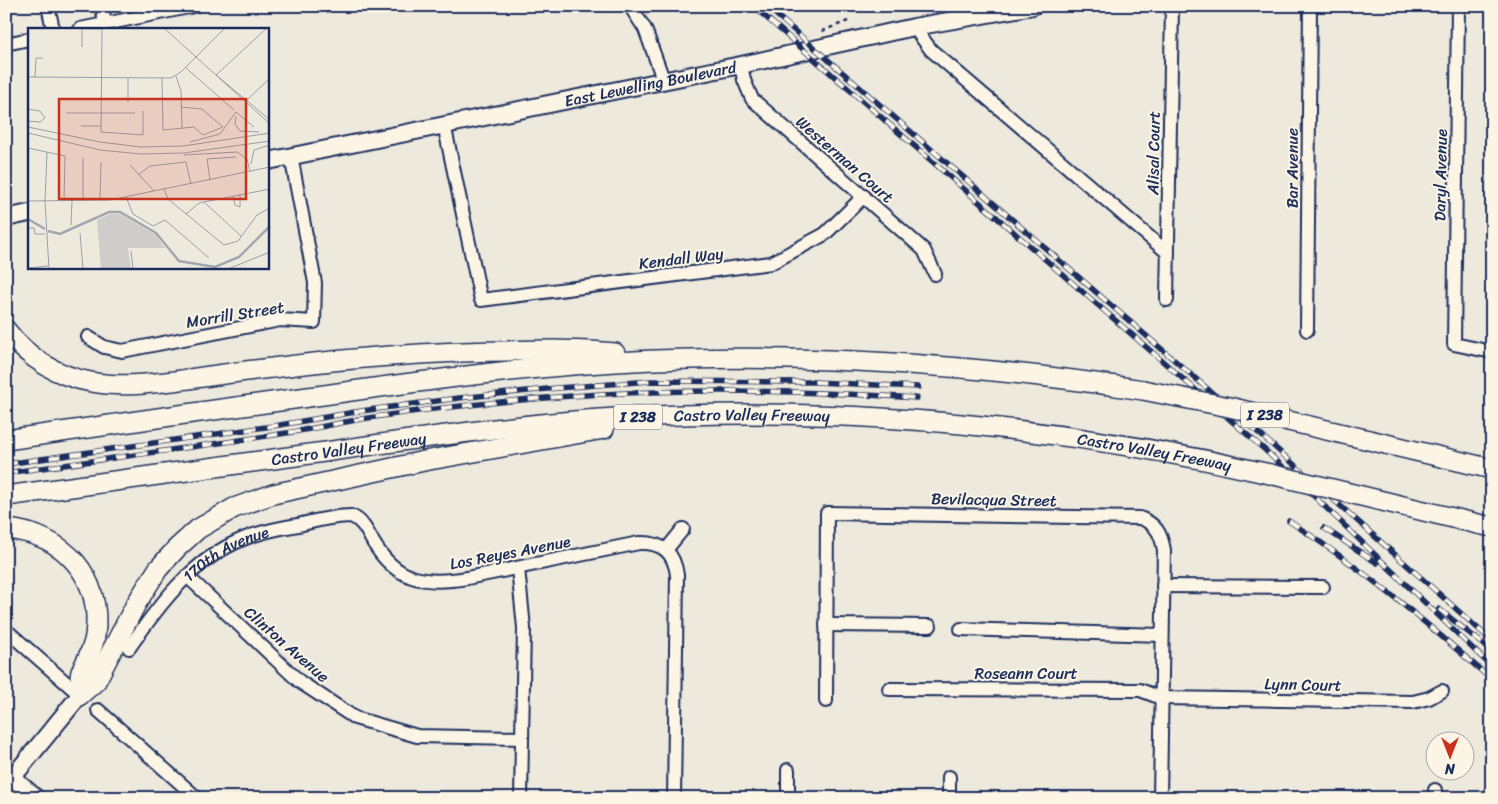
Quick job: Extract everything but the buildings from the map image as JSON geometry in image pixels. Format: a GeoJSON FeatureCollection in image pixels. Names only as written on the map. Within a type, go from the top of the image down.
{"type":"FeatureCollection","features":[{"type":"Feature","properties":{"kind":"highway"},"geometry":{"type":"LineString","coordinates":[[6,330],[31,356],[54,370],[92,382],[119,385],[152,384],[352,359],[474,351],[581,350],[671,360]]}},
{"type":"Feature","properties":{"kind":"highway","name":"I 238"},"geometry":{"type":"LineString","coordinates":[[6,440],[455,377],[557,366],[671,360],[784,358],[897,363],[1009,372],[1143,390],[1229,407],[1492,469]]}},
{"type":"Feature","properties":{"kind":"highway","name":"Castro Valley Freeway"},"geometry":{"type":"LineString","coordinates":[[6,496],[478,431],[562,422],[730,414],[842,416],[955,424],[1066,436],[1175,453],[1485,525]]}},
{"type":"Feature","properties":{"kind":"highway"},"geometry":{"type":"LineString","coordinates":[[80,695],[96,681],[136,604],[158,569],[198,529],[234,508],[273,494],[415,463],[535,443],[674,416]]}},
{"type":"Feature","properties":{"kind":"highway"},"geometry":{"type":"LineString","coordinates":[[6,529],[32,533],[56,544],[76,563],[90,586],[96,612],[96,626],[91,652],[80,673],[80,695]]}},
{"type":"Feature","properties":{"kind":"main road","name":"East Lewelling Boulevard"},"geometry":{"type":"LineString","coordinates":[[269,161],[914,27],[961,12],[1031,6]]}},
{"type":"Feature","properties":{"kind":"main road"},"geometry":{"type":"LineString","coordinates":[[6,218],[28,213]]}},
{"type":"Feature","properties":{"kind":"main road"},"geometry":{"type":"LineString","coordinates":[[36,798],[8,779],[80,695]]}},
{"type":"Feature","properties":{"kind":"street"},"geometry":{"type":"LineString","coordinates":[[48,6],[53,28]]}},
{"type":"Feature","properties":{"kind":"street"},"geometry":{"type":"LineString","coordinates":[[102,6],[105,24]]}},
{"type":"Feature","properties":{"kind":"street"},"geometry":{"type":"LineString","coordinates":[[85,28],[194,6]]}},
{"type":"Feature","properties":{"kind":"street"},"geometry":{"type":"LineString","coordinates":[[630,6],[645,29],[663,79]]}},
{"type":"Feature","properties":{"kind":"street","name":"Alisal Court"},"geometry":{"type":"LineString","coordinates":[[1167,300],[1172,6]]}},
{"type":"Feature","properties":{"kind":"street","name":"Bar Avenue"},"geometry":{"type":"LineString","coordinates":[[1307,330],[1310,6]]}},
{"type":"Feature","properties":{"kind":"street","name":"Daryl Avenue"},"geometry":{"type":"LineString","coordinates":[[1458,6],[1454,344],[1492,352]]}},
{"type":"Feature","properties":{"kind":"street"},"geometry":{"type":"LineString","coordinates":[[914,27],[931,50],[1168,252]]}},
{"type":"Feature","properties":{"kind":"street"},"geometry":{"type":"LineString","coordinates":[[6,44],[28,39]]}},
{"type":"Feature","properties":{"kind":"street","name":"Westerman Court"},"geometry":{"type":"LineString","coordinates":[[741,64],[744,80],[752,99],[924,250],[935,274]]}},
{"type":"Feature","properties":{"kind":"street","name":"Kendall Way"},"geometry":{"type":"LineString","coordinates":[[444,124],[481,300],[771,263],[826,234],[864,196]]}},
{"type":"Feature","properties":{"kind":"street","name":"Morrill Street"},"geometry":{"type":"LineString","coordinates":[[88,337],[104,347],[122,351],[280,320],[314,322],[315,283],[291,156]]}},
{"type":"Feature","properties":{"kind":"street","name":"Bevilacqua Street"},"geometry":{"type":"LineString","coordinates":[[826,625],[827,513],[1140,518],[1149,522],[1162,537],[1164,550],[1163,586]]}},
{"type":"Feature","properties":{"kind":"street","name":"170th Avenue"},"geometry":{"type":"LineString","coordinates":[[129,648],[152,615],[187,576],[217,552],[254,535],[342,516],[355,517]]}},
{"type":"Feature","properties":{"kind":"street","name":"Los Reyes Avenue"},"geometry":{"type":"LineString","coordinates":[[355,517],[393,568],[418,579],[443,582],[639,543],[655,544],[666,550]]}},
{"type":"Feature","properties":{"kind":"street"},"geometry":{"type":"LineString","coordinates":[[674,798],[677,576],[674,562],[666,550],[683,529]]}},
{"type":"Feature","properties":{"kind":"street"},"geometry":{"type":"LineString","coordinates":[[518,568],[524,628],[522,798]]}},
{"type":"Feature","properties":{"kind":"street","name":"Clinton Avenue"},"geometry":{"type":"LineString","coordinates":[[187,576],[300,682],[355,718],[417,736],[522,738]]}},
{"type":"Feature","properties":{"kind":"street"},"geometry":{"type":"LineString","coordinates":[[1160,798],[1163,586],[1323,587]]}},
{"type":"Feature","properties":{"kind":"street"},"geometry":{"type":"LineString","coordinates":[[826,700],[826,625],[930,626]]}},
{"type":"Feature","properties":{"kind":"street"},"geometry":{"type":"LineString","coordinates":[[961,628],[1162,635]]}},
{"type":"Feature","properties":{"kind":"street"},"geometry":{"type":"LineString","coordinates":[[6,630],[80,695]]}},
{"type":"Feature","properties":{"kind":"street","name":"Roseann Court"},"geometry":{"type":"LineString","coordinates":[[890,689],[1140,690],[1161,698]]}},
{"type":"Feature","properties":{"kind":"street","name":"Lynn Court"},"geometry":{"type":"LineString","coordinates":[[1161,698],[1413,702],[1428,698],[1442,691]]}},
{"type":"Feature","properties":{"kind":"street"},"geometry":{"type":"LineString","coordinates":[[98,710],[198,798]]}},
{"type":"Feature","properties":{"kind":"street"},"geometry":{"type":"LineString","coordinates":[[788,770],[788,798]]}},
{"type":"Feature","properties":{"kind":"street"},"geometry":{"type":"LineString","coordinates":[[949,776],[949,798]]}},
{"type":"Feature","properties":{"kind":"railway"},"geometry":{"type":"LineString","coordinates":[[753,6],[1265,450],[1492,667]]}},
{"type":"Feature","properties":{"kind":"railway"},"geometry":{"type":"LineString","coordinates":[[766,6],[1270,443],[1492,641]]}},
{"type":"Feature","properties":{"kind":"railway"},"geometry":{"type":"LineString","coordinates":[[6,464],[280,425],[361,411],[557,388],[651,381],[815,382],[918,387]]}},
{"type":"Feature","properties":{"kind":"railway"},"geometry":{"type":"LineString","coordinates":[[6,473],[280,434],[385,415],[533,399],[693,391],[827,393],[917,398]]}},
{"type":"Feature","properties":{"kind":"railway"},"geometry":{"type":"LineString","coordinates":[[1289,521],[1394,597],[1492,680]]}},
{"type":"Feature","properties":{"kind":"railway"},"geometry":{"type":"LineString","coordinates":[[1324,528],[1377,563]]}},
{"type":"Feature","properties":{"kind":"railway"},"geometry":{"type":"LineString","coordinates":[[1439,609],[1492,651]]}}]}
